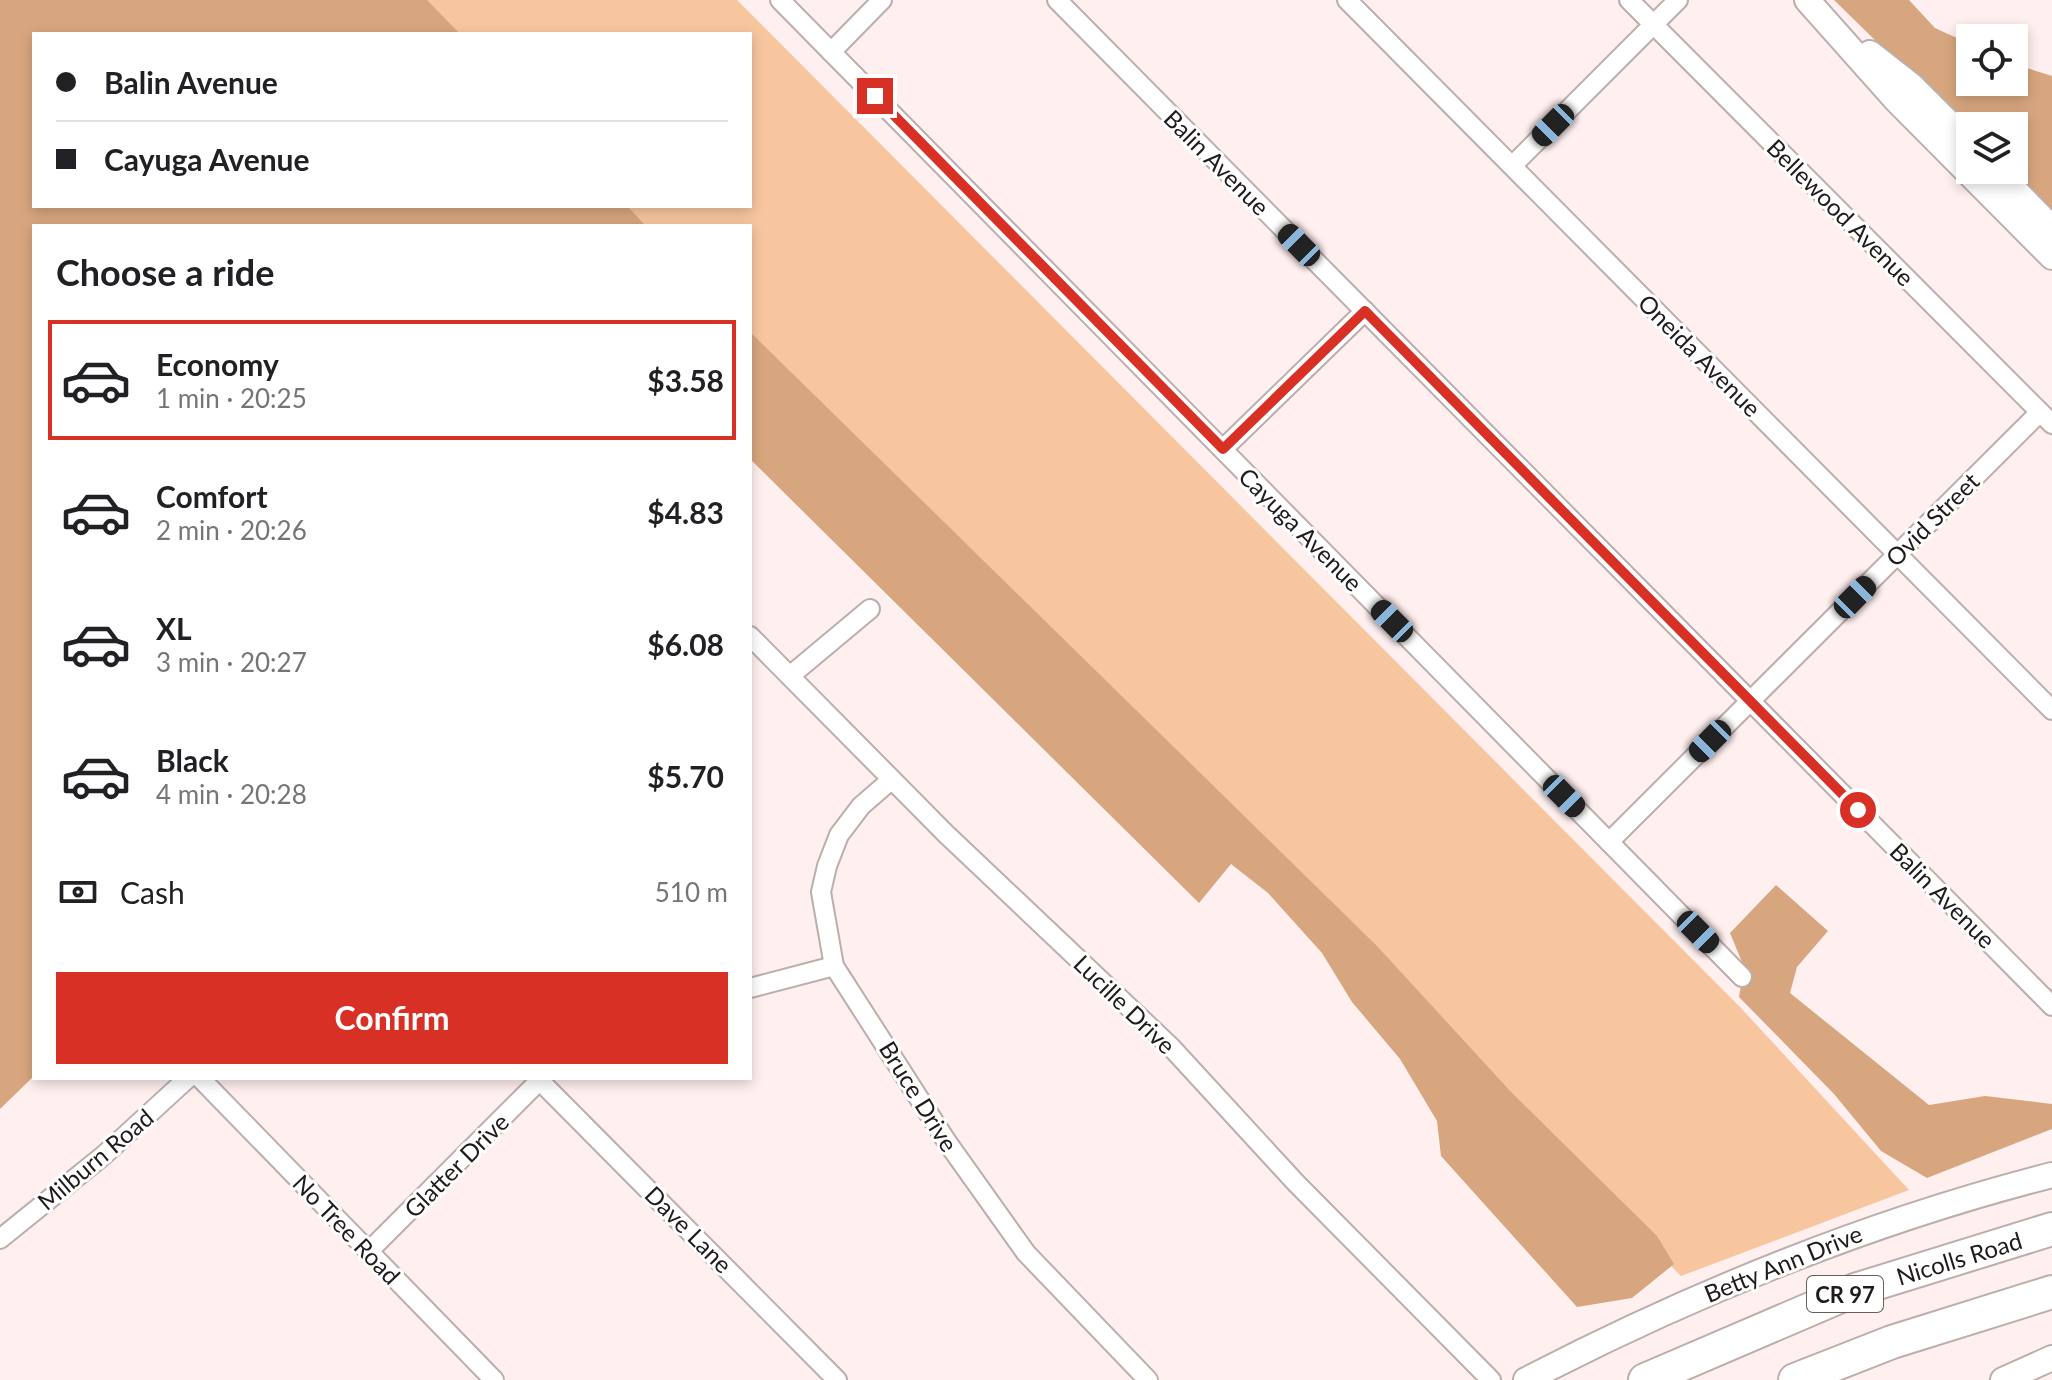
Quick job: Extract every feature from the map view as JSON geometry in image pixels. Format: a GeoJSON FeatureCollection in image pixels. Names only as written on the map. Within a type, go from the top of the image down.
{"type":"FeatureCollection","features":[{"type":"Feature","properties":{"kind":"highway","name":"Nicolls Road"},"geometry":{"type":"LineString","coordinates":[[1645,1380],[1855,1290],[2052,1229]]}},
{"type":"Feature","properties":{"kind":"highway","name":"CR 97"},"geometry":{"type":"LineString","coordinates":[[1795,1380],[1892,1342],[2052,1292]]}},
{"type":"Feature","properties":{"kind":"main road"},"geometry":{"type":"LineString","coordinates":[[1807,0],[1896,100],[2052,257]]}},
{"type":"Feature","properties":{"kind":"main road"},"geometry":{"type":"LineString","coordinates":[[1830,23],[1912,86],[1956,130]]}},
{"type":"Feature","properties":{"kind":"main road"},"geometry":{"type":"LineString","coordinates":[[2009,184],[2052,228]]}},
{"type":"Feature","properties":{"kind":"main road","name":"Betty Ann Drive"},"geometry":{"type":"LineString","coordinates":[[1526,1380],[1636,1323],[1819,1246],[1893,1220],[2052,1175]]}},
{"type":"Feature","properties":{"kind":"main road"},"geometry":{"type":"LineString","coordinates":[[2003,1380],[2052,1358]]}},
{"type":"Feature","properties":{"kind":"street","name":"Cayuga Avenue"},"geometry":{"type":"LineString","coordinates":[[780,0],[1609,842]]}},
{"type":"Feature","properties":{"kind":"street"},"geometry":{"type":"LineString","coordinates":[[831,52],[882,0]]}},
{"type":"Feature","properties":{"kind":"street","name":"Balin Avenue"},"geometry":{"type":"LineString","coordinates":[[1057,0],[2052,1006]]}},
{"type":"Feature","properties":{"kind":"street","name":"Oneida Avenue"},"geometry":{"type":"LineString","coordinates":[[1347,0],[2052,710]]}},
{"type":"Feature","properties":{"kind":"street","name":"Bellewood Avenue"},"geometry":{"type":"LineString","coordinates":[[1629,0],[2046,418]]}},
{"type":"Feature","properties":{"kind":"street"},"geometry":{"type":"LineString","coordinates":[[1513,165],[1678,0]]}},
{"type":"Feature","properties":{"kind":"street"},"geometry":{"type":"LineString","coordinates":[[1223,449],[1365,311]]}},
{"type":"Feature","properties":{"kind":"street","name":"Ovid Street"},"geometry":{"type":"LineString","coordinates":[[1609,842],[1897,555],[2046,418]]}},
{"type":"Feature","properties":{"kind":"street"},"geometry":{"type":"LineString","coordinates":[[791,675],[870,609]]}},
{"type":"Feature","properties":{"kind":"street","name":"Lucille Drive"},"geometry":{"type":"LineString","coordinates":[[752,638],[891,780],[1171,1047],[1296,1183],[1491,1380]]}},
{"type":"Feature","properties":{"kind":"street","name":"Bruce Drive"},"geometry":{"type":"LineString","coordinates":[[891,780],[861,806],[839,835],[827,866],[821,892],[834,966],[947,1142],[1026,1253],[1148,1380]]}},
{"type":"Feature","properties":{"kind":"street"},"geometry":{"type":"LineString","coordinates":[[1609,842],[1742,977]]}},
{"type":"Feature","properties":{"kind":"street"},"geometry":{"type":"LineString","coordinates":[[752,987],[834,966]]}},
{"type":"Feature","properties":{"kind":"street","name":"Milburn Road"},"geometry":{"type":"LineString","coordinates":[[0,1239],[104,1155],[186,1080]]}},
{"type":"Feature","properties":{"kind":"street","name":"No Tree Road"},"geometry":{"type":"LineString","coordinates":[[202,1080],[494,1380]]}},
{"type":"Feature","properties":{"kind":"street","name":"Glatter Drive"},"geometry":{"type":"LineString","coordinates":[[369,1251],[540,1080]]}},
{"type":"Feature","properties":{"kind":"street","name":"Dave Lane"},"geometry":{"type":"LineString","coordinates":[[542,1080],[837,1380]]}},
{"type":"Feature","properties":{"kind":"shaded area"},"geometry":{"type":"Polygon","coordinates":[[[0,0],[427,0],[458,32],[32,32],[32,208],[629,208],[644,224],[32,224],[32,1078],[0,1109],[0,0]]]}},
{"type":"Feature","properties":{"kind":"shaded area"},"geometry":{"type":"Polygon","coordinates":[[[420,0],[737,0],[1740,1007],[1909,1190],[1681,1276],[752,336],[752,224],[642,224],[626,208],[752,208],[752,32],[452,32],[420,0]]]}},
{"type":"Feature","properties":{"kind":"shaded area"},"geometry":{"type":"Polygon","coordinates":[[[1834,0],[1909,0],[1935,28],[1956,38],[1956,96],[2028,96],[2028,68],[2052,76],[2052,213],[2022,184],[2028,184],[2028,112],[1956,112],[1956,119],[1834,0]]]}},
{"type":"Feature","properties":{"kind":"shaded area"},"geometry":{"type":"Polygon","coordinates":[[[752,334],[1377,946],[1512,1093],[1657,1236],[1674,1264],[1632,1298],[1577,1307],[1441,1156],[1437,1121],[1400,1059],[1352,1002],[1322,953],[1268,893],[1231,864],[1199,903],[752,461],[752,334]]]}},
{"type":"Feature","properties":{"kind":"shaded area"},"geometry":{"type":"Polygon","coordinates":[[[1776,885],[1828,931],[1797,967],[1790,993],[1929,1105],[1985,1096],[2052,1104],[2052,1129],[1927,1178],[1881,1151],[1834,1094],[1739,997],[1744,967],[1730,933],[1776,885]]]}},
{"type":"Feature","properties":{"kind":"route"},"geometry":{"type":"LineString","coordinates":[[875,96],[1223,449],[1365,311],[1858,810]]}}]}
